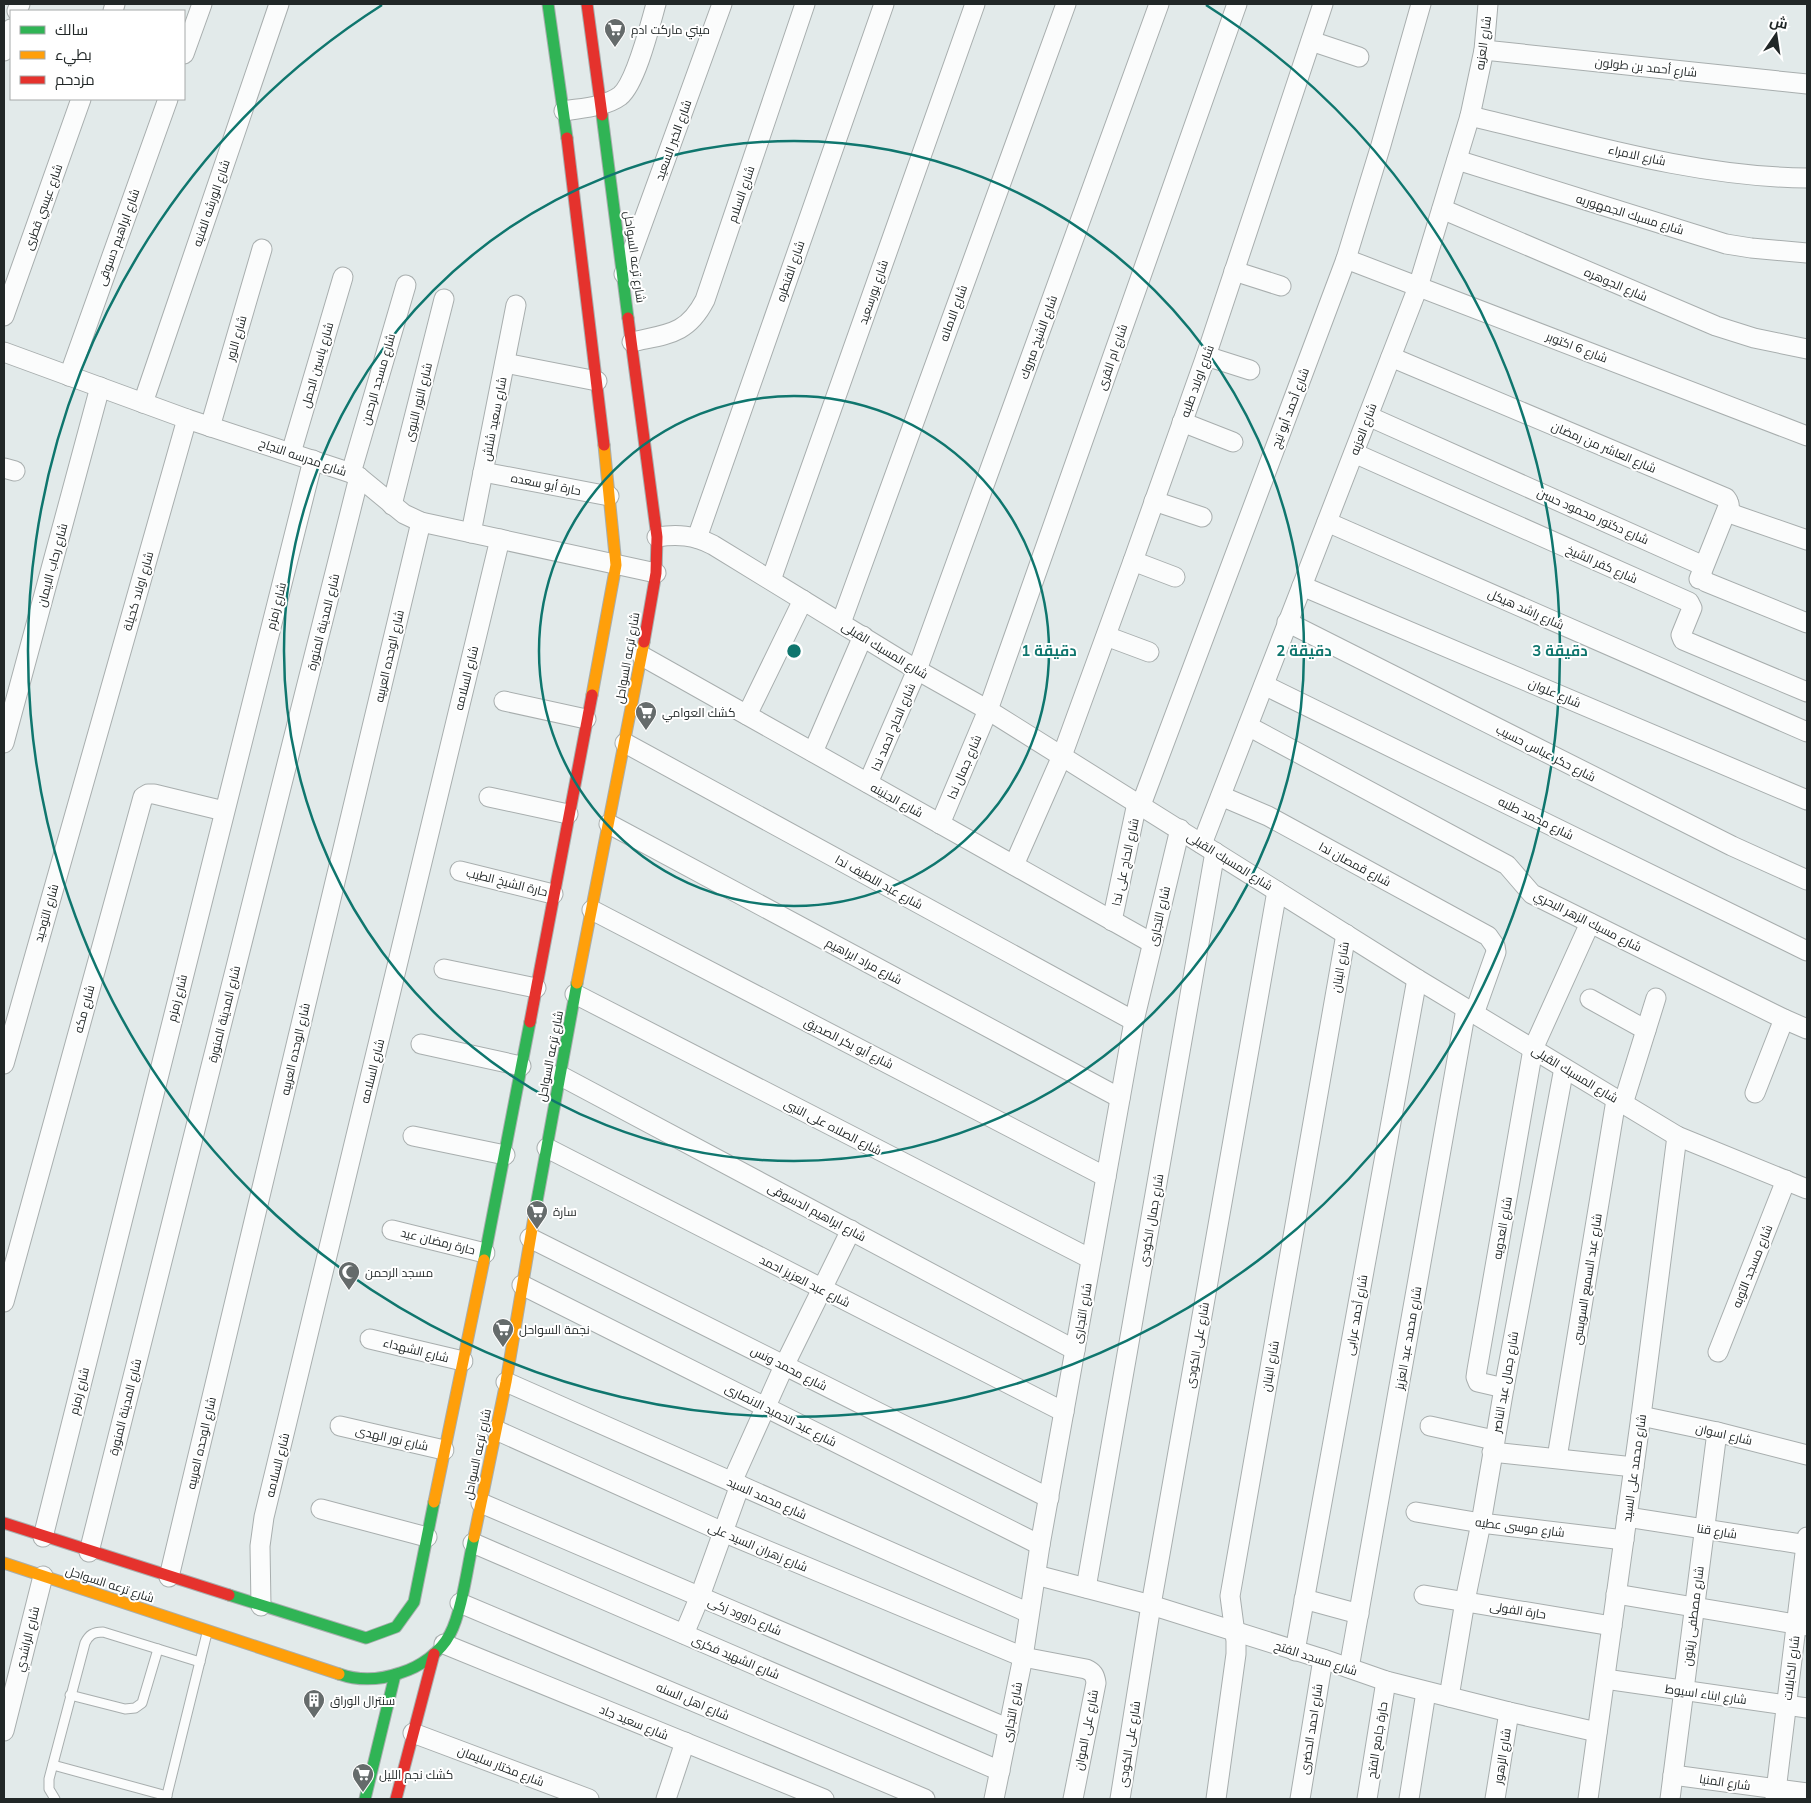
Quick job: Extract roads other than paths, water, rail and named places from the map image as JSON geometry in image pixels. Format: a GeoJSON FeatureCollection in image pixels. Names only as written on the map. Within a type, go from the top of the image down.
{"type":"FeatureCollection","features":[{"type":"Feature","properties":{"kind":"main road","name":"شارع ترعه السواحل"},"geometry":{"type":"LineString","coordinates":[[4,1523],[89,1552],[366,1638],[396,1627],[414,1602],[484,1253],[506,1177],[505,1155],[616,564],[597,381],[564,111],[548,4]]}},
{"type":"Feature","properties":{"kind":"main road","name":"شارع ترعه السواحل"},"geometry":{"type":"LineString","coordinates":[[4,1563],[345,1676],[370,1679],[394,1675],[422,1663],[439,1649],[451,1632],[460,1603],[473,1544],[506,1382],[530,1238],[536,1183],[547,1148],[575,994],[577,966],[592,910],[642,656],[656,573],[657,537],[587,4]]}},
{"type":"Feature","properties":{"kind":"main road"},"geometry":{"type":"LineString","coordinates":[[541,959],[557,962]]}},
{"type":"Feature","properties":{"kind":"main road"},"geometry":{"type":"LineString","coordinates":[[396,1799],[413,1732],[439,1649]]}},
{"type":"Feature","properties":{"kind":"main road"},"geometry":{"type":"LineString","coordinates":[[365,1799],[394,1675]]}},
{"type":"Feature","properties":{"kind":"street"},"geometry":{"type":"LineString","coordinates":[[185,51],[202,4]]}},
{"type":"Feature","properties":{"kind":"street","name":"شارع الورشه الفنيه"},"geometry":{"type":"LineString","coordinates":[[143,403],[279,4]]}},
{"type":"Feature","properties":{"kind":"street"},"geometry":{"type":"LineString","coordinates":[[564,111],[600,104],[619,96],[628,86],[634,74],[656,4]]}},
{"type":"Feature","properties":{"kind":"street","name":"شارع الخبر السعيد"},"geometry":{"type":"LineString","coordinates":[[623,276],[722,4]]}},
{"type":"Feature","properties":{"kind":"street","name":"شارع السلام"},"geometry":{"type":"LineString","coordinates":[[632,342],[670,334],[686,326],[698,314],[705,300],[804,4]]}},
{"type":"Feature","properties":{"kind":"street","name":"شارع القنطره"},"geometry":{"type":"LineString","coordinates":[[697,538],[884,4]]}},
{"type":"Feature","properties":{"kind":"street","name":"شارع بورسعيد"},"geometry":{"type":"LineString","coordinates":[[771,580],[975,4]]}},
{"type":"Feature","properties":{"kind":"street","name":"شارع الامانه"},"geometry":{"type":"LineString","coordinates":[[841,623],[1066,4]]}},
{"type":"Feature","properties":{"kind":"street","name":"شارع الشيخ مبروك"},"geometry":{"type":"LineString","coordinates":[[918,670],[1159,4]]}},
{"type":"Feature","properties":{"kind":"street","name":"شارع ام القرى"},"geometry":{"type":"LineString","coordinates":[[988,710],[1236,4]]}},
{"type":"Feature","properties":{"kind":"street","name":"شارع اولاد طلبه"},"geometry":{"type":"LineString","coordinates":[[1014,865],[1062,756],[1133,561],[1206,356],[1323,4]]}},
{"type":"Feature","properties":{"kind":"street","name":"شارع أحمد أبو تيج"},"geometry":{"type":"LineString","coordinates":[[1139,804],[1346,259],[1421,4]]}},
{"type":"Feature","properties":{"kind":"street","name":"شارع العزبه"},"geometry":{"type":"LineString","coordinates":[[1209,848],[1221,796],[1418,287],[1470,116],[1484,50],[1488,4]]}},
{"type":"Feature","properties":{"kind":"street"},"geometry":{"type":"LineString","coordinates":[[4,51],[10,32]]}},
{"type":"Feature","properties":{"kind":"street"},"geometry":{"type":"LineString","coordinates":[[1310,41],[1359,57]]}},
{"type":"Feature","properties":{"kind":"street","name":"شارع أحمد بن طولون"},"geometry":{"type":"LineString","coordinates":[[1484,50],[1807,84]]}},
{"type":"Feature","properties":{"kind":"street","name":"شارع عيسي قطرى"},"geometry":{"type":"LineString","coordinates":[[4,316],[81,100]]}},
{"type":"Feature","properties":{"kind":"street","name":"شارع ابراهيم دسوقى"},"geometry":{"type":"LineString","coordinates":[[69,376],[168,100]]}},
{"type":"Feature","properties":{"kind":"street","name":"شارع الامراء"},"geometry":{"type":"LineString","coordinates":[[1470,116],[1651,159],[1732,174],[1807,178]]}},
{"type":"Feature","properties":{"kind":"street","name":"شارع مسبك الجمهوريه"},"geometry":{"type":"LineString","coordinates":[[1457,160],[1726,244],[1807,253]]}},
{"type":"Feature","properties":{"kind":"street","name":"شارع الجوهره"},"geometry":{"type":"LineString","coordinates":[[1442,209],[1716,326],[1802,352]]}},
{"type":"Feature","properties":{"kind":"street","name":"شارع النور"},"geometry":{"type":"LineString","coordinates":[[210,427],[262,249]]}},
{"type":"Feature","properties":{"kind":"street","name":"شارع 6 اكتوبر"},"geometry":{"type":"LineString","coordinates":[[1346,259],[1807,436]]}},
{"type":"Feature","properties":{"kind":"street"},"geometry":{"type":"LineString","coordinates":[[1234,271],[1281,286]]}},
{"type":"Feature","properties":{"kind":"street","name":"شارع ياسين الجمل"},"geometry":{"type":"LineString","coordinates":[[291,453],[343,277]]}},
{"type":"Feature","properties":{"kind":"street","name":"شارع مسجد الرحمن"},"geometry":{"type":"LineString","coordinates":[[355,475],[406,285]]}},
{"type":"Feature","properties":{"kind":"street","name":"شارع النور النبوى"},"geometry":{"type":"LineString","coordinates":[[392,505],[444,299]]}},
{"type":"Feature","properties":{"kind":"street","name":"شارع سعيد شلش"},"geometry":{"type":"LineString","coordinates":[[471,533],[516,305]]}},
{"type":"Feature","properties":{"kind":"street","name":"شارع مدرسه النجاح"},"geometry":{"type":"LineString","coordinates":[[4,352],[210,427],[355,475],[404,514],[421,522],[656,573]]}},
{"type":"Feature","properties":{"kind":"street"},"geometry":{"type":"LineString","coordinates":[[1206,356],[1250,370]]}},
{"type":"Feature","properties":{"kind":"street","name":"شارع العاشر من رمضان"},"geometry":{"type":"LineString","coordinates":[[1391,357],[1726,498],[1730,511],[1735,515],[1807,540]]}},
{"type":"Feature","properties":{"kind":"street"},"geometry":{"type":"LineString","coordinates":[[505,363],[597,381]]}},
{"type":"Feature","properties":{"kind":"street","name":"شارع رحاب الايمان"},"geometry":{"type":"LineString","coordinates":[[4,743],[100,387]]}},
{"type":"Feature","properties":{"kind":"street","name":"شارع دكتور محمود حسن"},"geometry":{"type":"LineString","coordinates":[[1368,416],[1697,563],[1701,566],[1702,577],[1706,582],[1807,623]]}},
{"type":"Feature","properties":{"kind":"street","name":"شارع اولاد كحيلة"},"geometry":{"type":"LineString","coordinates":[[89,762],[188,419]]}},
{"type":"Feature","properties":{"kind":"street"},"geometry":{"type":"LineString","coordinates":[[1182,422],[1233,442]]}},
{"type":"Feature","properties":{"kind":"street","name":"شارع كفر الشيخ"},"geometry":{"type":"LineString","coordinates":[[1354,453],[1690,603]]}},
{"type":"Feature","properties":{"kind":"street","name":"شارع زمزم"},"geometry":{"type":"LineString","coordinates":[[43,1537],[312,460]]}},
{"type":"Feature","properties":{"kind":"street","name":"حارة أبو سعده"},"geometry":{"type":"LineString","coordinates":[[483,472],[609,496]]}},
{"type":"Feature","properties":{"kind":"street","name":"شارع المدينة المنورة"},"geometry":{"type":"LineString","coordinates":[[89,1552],[355,475]]}},
{"type":"Feature","properties":{"kind":"street"},"geometry":{"type":"LineString","coordinates":[[1154,501],[1202,517]]}},
{"type":"Feature","properties":{"kind":"street"},"geometry":{"type":"LineString","coordinates":[[1729,504],[1690,603],[1692,608],[1681,635],[1683,640],[1807,692]]}},
{"type":"Feature","properties":{"kind":"street","name":"شارع الوحده العربيه"},"geometry":{"type":"LineString","coordinates":[[169,1577],[421,522]]}},
{"type":"Feature","properties":{"kind":"street","name":"شارع راشد هيكل"},"geometry":{"type":"LineString","coordinates":[[1327,522],[1807,732]]}},
{"type":"Feature","properties":{"kind":"street","name":"شارع المسبك القبلى"},"geometry":{"type":"LineString","coordinates":[[657,537],[672,534],[697,538],[713,545],[918,670],[988,710],[1180,829],[1417,980],[1677,1136],[1807,1189]]}},
{"type":"Feature","properties":{"kind":"street","name":"شارع السلامه"},"geometry":{"type":"LineString","coordinates":[[261,1606],[260,1546],[264,1517],[500,539]]}},
{"type":"Feature","properties":{"kind":"street"},"geometry":{"type":"LineString","coordinates":[[1133,561],[1175,577]]}},
{"type":"Feature","properties":{"kind":"street","name":"شارع علوان"},"geometry":{"type":"LineString","coordinates":[[1302,586],[1807,800]]}},
{"type":"Feature","properties":{"kind":"street"},"geometry":{"type":"LineString","coordinates":[[747,715],[804,600]]}},
{"type":"Feature","properties":{"kind":"street","name":"شارع حكر عباس حسيب"},"geometry":{"type":"LineString","coordinates":[[1287,622],[1723,841],[1807,880]]}},
{"type":"Feature","properties":{"kind":"street"},"geometry":{"type":"LineString","coordinates":[[812,752],[863,636]]}},
{"type":"Feature","properties":{"kind":"street"},"geometry":{"type":"LineString","coordinates":[[1106,636],[1149,652]]}},
{"type":"Feature","properties":{"kind":"street","name":"شارع الجنينه"},"geometry":{"type":"LineString","coordinates":[[642,656],[1152,943]]}},
{"type":"Feature","properties":{"kind":"street","name":"شارع الحاج احمد ندا"},"geometry":{"type":"LineString","coordinates":[[868,784],[918,670]]}},
{"type":"Feature","properties":{"kind":"street","name":"شارع محمد طلبه"},"geometry":{"type":"LineString","coordinates":[[1264,685],[1807,951]]}},
{"type":"Feature","properties":{"kind":"street"},"geometry":{"type":"LineString","coordinates":[[504,701],[586,719]]}},
{"type":"Feature","properties":{"kind":"street","name":"شارع جمال ندا"},"geometry":{"type":"LineString","coordinates":[[940,824],[988,710]]}},
{"type":"Feature","properties":{"kind":"street","name":"شارع مسبك الزهر البحري"},"geometry":{"type":"LineString","coordinates":[[1248,726],[1507,865],[1532,894],[1784,1019],[1806,1023]]}},
{"type":"Feature","properties":{"kind":"street","name":"شارع عبد اللطيف ندا"},"geometry":{"type":"LineString","coordinates":[[625,743],[1134,1021]]}},
{"type":"Feature","properties":{"kind":"street","name":"شارع التوحيد"},"geometry":{"type":"LineString","coordinates":[[4,1064],[89,762]]}},
{"type":"Feature","properties":{"kind":"street","name":"شارع مكه"},"geometry":{"type":"LineString","coordinates":[[4,1302],[142,797],[154,794],[224,811]]}},
{"type":"Feature","properties":{"kind":"street","name":"شارع قمصان ندا"},"geometry":{"type":"LineString","coordinates":[[1221,796],[1268,816],[1488,936]]}},
{"type":"Feature","properties":{"kind":"street"},"geometry":{"type":"LineString","coordinates":[[489,797],[568,814]]}},
{"type":"Feature","properties":{"kind":"street","name":"شارع الحاج على ندا"},"geometry":{"type":"LineString","coordinates":[[1112,921],[1139,804]]}},
{"type":"Feature","properties":{"kind":"street","name":"شارع مراد ابراهيم"},"geometry":{"type":"LineString","coordinates":[[609,824],[1120,1098]]}},
{"type":"Feature","properties":{"kind":"street","name":"شارع التجارى"},"geometry":{"type":"LineString","coordinates":[[994,1799],[1024,1657],[1040,1545],[1134,1021],[1180,829]]}},
{"type":"Feature","properties":{"kind":"street","name":"شارع جمال الكودى"},"geometry":{"type":"LineString","coordinates":[[1086,1588],[1209,848]]}},
{"type":"Feature","properties":{"kind":"street","name":"حارة الشيخ الطيب"},"geometry":{"type":"LineString","coordinates":[[460,871],[553,894]]}},
{"type":"Feature","properties":{"kind":"street","name":"شارع على الكودى"},"geometry":{"type":"LineString","coordinates":[[1120,1799],[1151,1605],[1277,891]]}},
{"type":"Feature","properties":{"kind":"street","name":"شارع أبو بكر الصديق"},"geometry":{"type":"LineString","coordinates":[[592,910],[1106,1176]]}},
{"type":"Feature","properties":{"kind":"street"},"geometry":{"type":"LineString","coordinates":[[1534,1049],[1590,923]]}},
{"type":"Feature","properties":{"kind":"street","name":"شارع البنان"},"geometry":{"type":"LineString","coordinates":[[1216,1799],[1236,1654],[1230,1596],[1346,934]]}},
{"type":"Feature","properties":{"kind":"street","name":"شارع محمد عبد العزيز"},"geometry":{"type":"LineString","coordinates":[[1349,1668],[1470,1011],[1496,952],[1495,946],[1488,936]]}},
{"type":"Feature","properties":{"kind":"street"},"geometry":{"type":"LineString","coordinates":[[444,968],[536,988]]}},
{"type":"Feature","properties":{"kind":"street","name":"شارع أحمد عرابى"},"geometry":{"type":"LineString","coordinates":[[1296,1651],[1417,980]]}},
{"type":"Feature","properties":{"kind":"street","name":"شارع الصلاه على النبى"},"geometry":{"type":"LineString","coordinates":[[575,994],[1091,1259]]}},
{"type":"Feature","properties":{"kind":"street","name":"شارع عبد السميع السويسى"},"geometry":{"type":"LineString","coordinates":[[1557,1458],[1620,1102],[1656,998]]}},
{"type":"Feature","properties":{"kind":"street"},"geometry":{"type":"LineString","coordinates":[[1590,999],[1646,1030]]}},
{"type":"Feature","properties":{"kind":"street"},"geometry":{"type":"LineString","coordinates":[[1756,1093],[1784,1019]]}},
{"type":"Feature","properties":{"kind":"street"},"geometry":{"type":"LineString","coordinates":[[421,1044],[521,1066]]}},
{"type":"Feature","properties":{"kind":"street","name":"شارع العدويه"},"geometry":{"type":"LineString","coordinates":[[1504,1388],[1478,1382],[1476,1378],[1534,1049]]}},
{"type":"Feature","properties":{"kind":"street","name":"شارع جمال عبد الناصر"},"geometry":{"type":"LineString","coordinates":[[1449,1697],[1493,1446],[1564,1068]]}},
{"type":"Feature","properties":{"kind":"street","name":"شارع ابراهيم الدسوقى"},"geometry":{"type":"LineString","coordinates":[[559,1075],[1075,1350]]}},
{"type":"Feature","properties":{"kind":"street"},"geometry":{"type":"LineString","coordinates":[[413,1136],[505,1155]]}},
{"type":"Feature","properties":{"kind":"street","name":"شارع محمد على السيد"},"geometry":{"type":"LineString","coordinates":[[1588,1799],[1628,1516],[1677,1136]]}},
{"type":"Feature","properties":{"kind":"street","name":"شارع عبد العزيز احمد"},"geometry":{"type":"LineString","coordinates":[[547,1148],[1064,1412]]}},
{"type":"Feature","properties":{"kind":"street","name":"شارع مسجد التوبه"},"geometry":{"type":"LineString","coordinates":[[1718,1352],[1786,1180]]}},
{"type":"Feature","properties":{"kind":"street","name":"حارة رمضان عيد"},"geometry":{"type":"LineString","coordinates":[[392,1230],[484,1253]]}},
{"type":"Feature","properties":{"kind":"street"},"geometry":{"type":"LineString","coordinates":[[684,1634],[723,1532],[736,1484],[766,1408],[784,1366],[851,1230]]}},
{"type":"Feature","properties":{"kind":"street","name":"شارع محمد ونس"},"geometry":{"type":"LineString","coordinates":[[530,1238],[1049,1498]]}},
{"type":"Feature","properties":{"kind":"street","name":"شارع عبد الحميد الانصارى"},"geometry":{"type":"LineString","coordinates":[[522,1285],[1040,1545]]}},
{"type":"Feature","properties":{"kind":"street","name":"شارع الشهداء"},"geometry":{"type":"LineString","coordinates":[[370,1339],[463,1361]]}},
{"type":"Feature","properties":{"kind":"street","name":"شارع محمد السيد"},"geometry":{"type":"LineString","coordinates":[[506,1382],[1029,1613]]}},
{"type":"Feature","properties":{"kind":"street","name":"شارع اسوان"},"geometry":{"type":"LineString","coordinates":[[1641,1416],[1717,1432],[1807,1455]]}},
{"type":"Feature","properties":{"kind":"street","name":"شارع نور الهدى"},"geometry":{"type":"LineString","coordinates":[[340,1426],[444,1450]]}},
{"type":"Feature","properties":{"kind":"street"},"geometry":{"type":"LineString","coordinates":[[1430,1426],[1493,1446],[1557,1458],[1634,1467]]}},
{"type":"Feature","properties":{"kind":"street","name":"شارع زهران السيد على"},"geometry":{"type":"LineString","coordinates":[[496,1430],[723,1532],[1024,1657]]}},
{"type":"Feature","properties":{"kind":"street","name":"شارع مصطفى زيتون"},"geometry":{"type":"LineString","coordinates":[[1670,1799],[1717,1432]]}},
{"type":"Feature","properties":{"kind":"street","name":"شارع داوود زكى"},"geometry":{"type":"LineString","coordinates":[[481,1503],[1009,1729]]}},
{"type":"Feature","properties":{"kind":"street"},"geometry":{"type":"LineString","coordinates":[[321,1509],[427,1537]]}},
{"type":"Feature","properties":{"kind":"street","name":"شارع موسى عطيه"},"geometry":{"type":"LineString","coordinates":[[1416,1512],[1480,1523],[1624,1540]]}},
{"type":"Feature","properties":{"kind":"street","name":"شارع قنا"},"geometry":{"type":"LineString","coordinates":[[1628,1516],[1807,1542]]}},
{"type":"Feature","properties":{"kind":"street","name":"شارع الكابلات"},"geometry":{"type":"LineString","coordinates":[[1776,1794],[1786,1705],[1802,1625],[1807,1542]]}},
{"type":"Feature","properties":{"kind":"street","name":"شارع الشهيد فكرى"},"geometry":{"type":"LineString","coordinates":[[473,1544],[1000,1770]]}},
{"type":"Feature","properties":{"kind":"street","name":"شارع مسجد الفتح"},"geometry":{"type":"LineString","coordinates":[[1036,1575],[1151,1605],[1323,1659],[1386,1681],[1597,1732]]}},
{"type":"Feature","properties":{"kind":"street","name":"شارع الراشدي"},"geometry":{"type":"LineString","coordinates":[[4,1731],[7,1701],[43,1576]]}},
{"type":"Feature","properties":{"kind":"street"},"geometry":{"type":"LineString","coordinates":[[1616,1594],[1802,1625]]}},
{"type":"Feature","properties":{"kind":"street","name":"حارة الفولى"},"geometry":{"type":"LineString","coordinates":[[1424,1595],[1612,1626]]}},
{"type":"Feature","properties":{"kind":"street"},"geometry":{"type":"LineString","coordinates":[[1304,1599],[1359,1614]]}},
{"type":"Feature","properties":{"kind":"street","name":"شارع اهل السنه"},"geometry":{"type":"LineString","coordinates":[[460,1603],[925,1799]]}},
{"type":"Feature","properties":{"kind":"street","name":"شارع سعيد جاد"},"geometry":{"type":"LineString","coordinates":[[439,1649],[685,1742],[824,1799]]}},
{"type":"Feature","properties":{"kind":"street","name":"شارع على الموان"},"geometry":{"type":"LineString","coordinates":[[1024,1657],[1086,1669],[1095,1676],[1094,1691],[1073,1799]]}},
{"type":"Feature","properties":{"kind":"street","name":"شارع احمد الحضرى"},"geometry":{"type":"LineString","coordinates":[[1300,1799],[1323,1659]]}},
{"type":"Feature","properties":{"kind":"street","name":"شارع ابناء اسيوط"},"geometry":{"type":"LineString","coordinates":[[1605,1679],[1807,1708]]}},
{"type":"Feature","properties":{"kind":"street","name":"حارة جامع الفتح"},"geometry":{"type":"LineString","coordinates":[[1367,1799],[1386,1681]]}},
{"type":"Feature","properties":{"kind":"street"},"geometry":{"type":"LineString","coordinates":[[1409,1799],[1426,1692]]}},
{"type":"Feature","properties":{"kind":"street","name":"شارع الزهور"},"geometry":{"type":"LineString","coordinates":[[1495,1799],[1509,1712]]}},
{"type":"Feature","properties":{"kind":"street","name":"شارع مختار سليمان"},"geometry":{"type":"LineString","coordinates":[[413,1732],[589,1799]]}},
{"type":"Feature","properties":{"kind":"street"},"geometry":{"type":"LineString","coordinates":[[666,1799],[685,1742]]}},
{"type":"Feature","properties":{"kind":"street","name":"شارع المنيا"},"geometry":{"type":"LineString","coordinates":[[1673,1775],[1776,1794],[1807,1793]]}},
{"type":"Feature","properties":{"kind":"lane"},"geometry":{"type":"LineString","coordinates":[[52,1765],[166,1798],[208,1631]]}},
{"type":"Feature","properties":{"kind":"lane"},"geometry":{"type":"LineString","coordinates":[[55,1799],[49,1789],[52,1765],[70,1695],[85,1643],[89,1636],[95,1632],[103,1632],[200,1662]]}},
{"type":"Feature","properties":{"kind":"lane"},"geometry":{"type":"LineString","coordinates":[[70,1695],[126,1709],[135,1708],[142,1703],[158,1649]]}},
{"type":"Feature","properties":{"kind":"place","name":"ميني ماركت ادم"},"geometry":{"type":"Point","coordinates":[615,48]}},
{"type":"Feature","properties":{"kind":"place","name":"كشك العوامي"},"geometry":{"type":"Point","coordinates":[646,731]}},
{"type":"Feature","properties":{"kind":"place","name":"سارة"},"geometry":{"type":"Point","coordinates":[537,1230]}},
{"type":"Feature","properties":{"kind":"place","name":"مسجد الرحمن"},"geometry":{"type":"Point","coordinates":[349,1291]}},
{"type":"Feature","properties":{"kind":"place","name":"نجمة السواحل"},"geometry":{"type":"Point","coordinates":[503,1348]}},
{"type":"Feature","properties":{"kind":"place","name":"سنترال الوراق"},"geometry":{"type":"Point","coordinates":[314,1719]}},
{"type":"Feature","properties":{"kind":"place","name":"كشك نجم الليل"},"geometry":{"type":"Point","coordinates":[363,1793]}}]}
